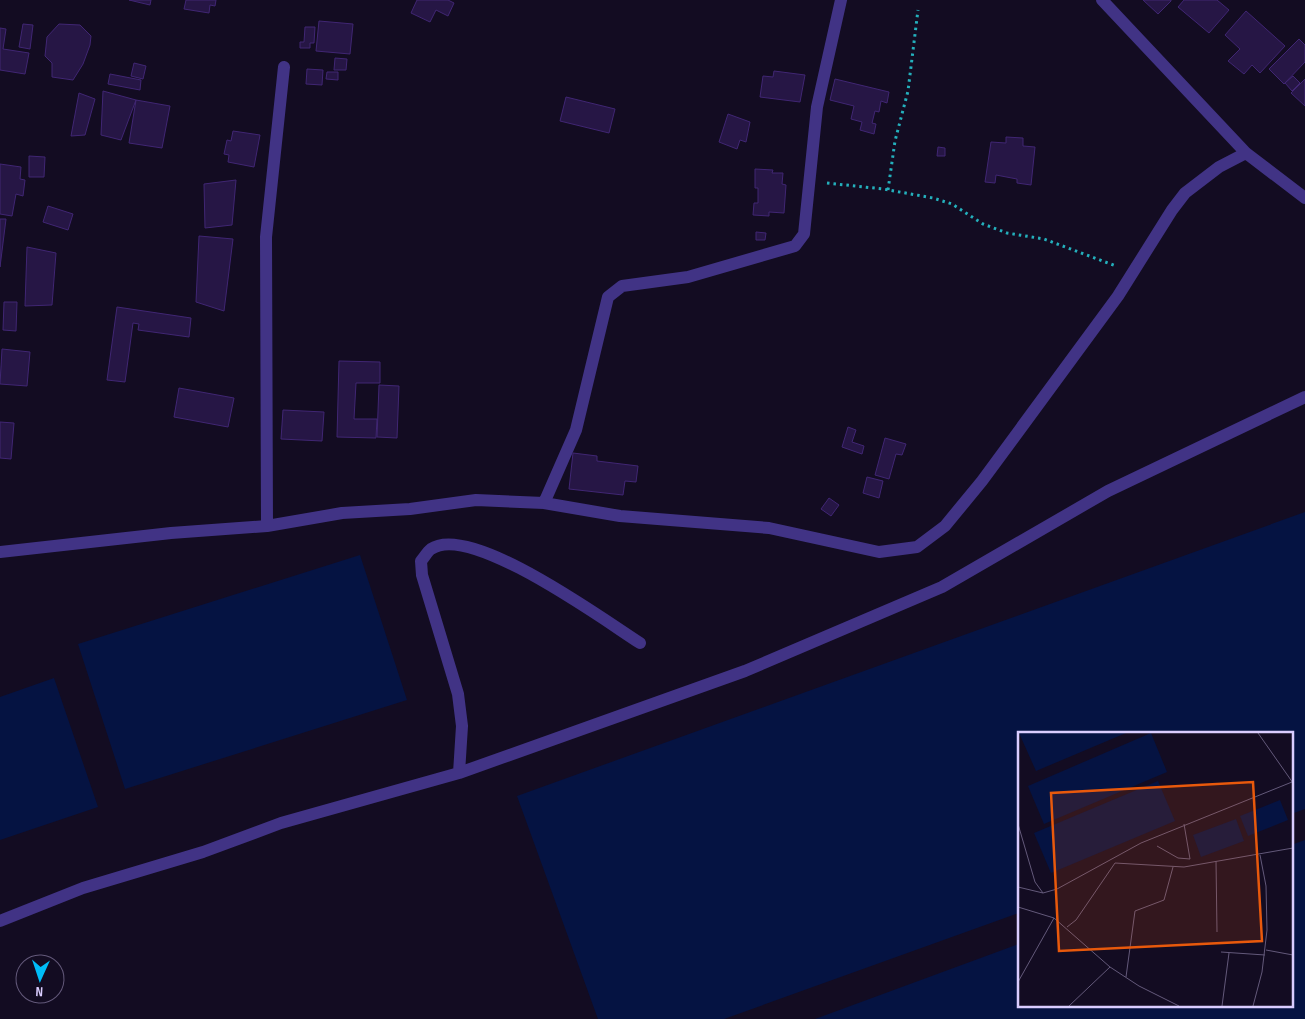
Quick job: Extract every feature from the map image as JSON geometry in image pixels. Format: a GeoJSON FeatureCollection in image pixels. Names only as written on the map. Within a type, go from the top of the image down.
{"type":"FeatureCollection","features":[{"type":"Feature","properties":{"kind":"street"},"geometry":{"type":"LineString","coordinates":[[544,503],[576,430],[606,304],[613,291],[622,286],[688,277],[795,246],[804,234],[816,107],[841,0]]}},
{"type":"Feature","properties":{"kind":"street"},"geometry":{"type":"LineString","coordinates":[[1102,0],[1246,153],[1305,198]]}},
{"type":"Feature","properties":{"kind":"street"},"geometry":{"type":"LineString","coordinates":[[266,526],[266,237],[284,67]]}},
{"type":"Feature","properties":{"kind":"street"},"geometry":{"type":"LineString","coordinates":[[0,552],[171,533],[266,526],[342,514],[410,509],[476,500],[544,503],[620,516],[769,528],[879,552],[917,547],[945,526],[982,481],[1057,381],[1133,273],[1172,210],[1185,193],[1219,167],[1246,153]]}},
{"type":"Feature","properties":{"kind":"street"},"geometry":{"type":"LineString","coordinates":[[0,921],[83,888],[203,852],[281,823],[459,773],[745,671],[942,587],[1108,491],[1305,398]]}},
{"type":"Feature","properties":{"kind":"street"},"geometry":{"type":"LineString","coordinates":[[459,773],[462,726],[458,694],[422,574],[421,561],[431,549],[442,546],[467,546],[509,562],[640,643]]}},
{"type":"Feature","properties":{"kind":"path"},"geometry":{"type":"LineString","coordinates":[[888,190],[895,141],[908,91],[918,10]]}},
{"type":"Feature","properties":{"kind":"path"},"geometry":{"type":"LineString","coordinates":[[809,181],[888,190],[952,204],[991,227],[1007,233],[1044,239],[1133,273]]}},
{"type":"Feature","properties":{"kind":"shaded area"},"geometry":{"type":"Polygon","coordinates":[[[1305,512],[1305,809],[1292,814],[1292,732],[1018,732],[1018,913],[724,1019],[598,1019],[517,796],[1305,512]]]}},
{"type":"Feature","properties":{"kind":"shaded area"},"geometry":{"type":"Polygon","coordinates":[[[360,555],[407,700],[125,789],[78,644],[360,555]]]}},
{"type":"Feature","properties":{"kind":"shaded area"},"geometry":{"type":"Polygon","coordinates":[[[54,678],[98,807],[0,840],[0,697],[54,678]]]}},
{"type":"Feature","properties":{"kind":"shaded area"},"geometry":{"type":"Polygon","coordinates":[[[1305,840],[1305,1019],[815,1019],[1018,944],[1018,1006],[1292,1006],[1292,845],[1305,840]]]}},
{"type":"Feature","properties":{"kind":"building"},"geometry":{"type":"Polygon","coordinates":[[[129,0],[151,0],[150,5],[129,0]]]}},
{"type":"Feature","properties":{"kind":"building"},"geometry":{"type":"Polygon","coordinates":[[[186,0],[216,0],[215,6],[210,5],[209,13],[184,9],[186,0]]]}},
{"type":"Feature","properties":{"kind":"building"},"geometry":{"type":"Polygon","coordinates":[[[417,0],[448,0],[454,3],[448,16],[436,10],[430,22],[411,13],[417,0]]]}},
{"type":"Feature","properties":{"kind":"building"},"geometry":{"type":"Polygon","coordinates":[[[1143,0],[1171,0],[1171,1],[1158,14],[1143,0]]]}},
{"type":"Feature","properties":{"kind":"building"},"geometry":{"type":"Polygon","coordinates":[[[1184,0],[1217,0],[1229,10],[1209,33],[1178,7],[1184,0]]]}},
{"type":"Feature","properties":{"kind":"building"},"geometry":{"type":"Polygon","coordinates":[[[1246,11],[1285,46],[1260,73],[1252,65],[1244,74],[1228,61],[1240,49],[1225,35],[1246,11]]]}},
{"type":"Feature","properties":{"kind":"building"},"geometry":{"type":"Polygon","coordinates":[[[319,21],[353,24],[350,54],[316,51],[319,21]]]}},
{"type":"Feature","properties":{"kind":"building"},"geometry":{"type":"Polygon","coordinates":[[[23,24],[33,25],[30,49],[19,47],[23,24]]]}},
{"type":"Feature","properties":{"kind":"building"},"geometry":{"type":"Polygon","coordinates":[[[59,24],[80,25],[91,36],[90,45],[83,64],[73,80],[52,77],[52,63],[45,56],[47,37],[59,24]]]}},
{"type":"Feature","properties":{"kind":"building"},"geometry":{"type":"Polygon","coordinates":[[[305,27],[315,27],[314,43],[310,43],[310,48],[300,48],[300,42],[304,42],[305,27]]]}},
{"type":"Feature","properties":{"kind":"building"},"geometry":{"type":"Polygon","coordinates":[[[0,28],[6,29],[3,49],[29,53],[25,74],[0,70],[0,28]]]}},
{"type":"Feature","properties":{"kind":"building"},"geometry":{"type":"Polygon","coordinates":[[[1299,39],[1305,45],[1305,62],[1284,84],[1269,69],[1299,39]]]}},
{"type":"Feature","properties":{"kind":"building"},"geometry":{"type":"Polygon","coordinates":[[[335,58],[347,59],[346,70],[334,70],[335,58]]]}},
{"type":"Feature","properties":{"kind":"building"},"geometry":{"type":"Polygon","coordinates":[[[134,63],[146,66],[143,79],[131,76],[134,63]]]}},
{"type":"Feature","properties":{"kind":"building"},"geometry":{"type":"Polygon","coordinates":[[[307,69],[323,70],[322,85],[306,84],[307,69]]]}},
{"type":"Feature","properties":{"kind":"building"},"geometry":{"type":"Polygon","coordinates":[[[774,71],[805,75],[800,102],[760,97],[763,76],[773,77],[774,71]]]}},
{"type":"Feature","properties":{"kind":"building"},"geometry":{"type":"Polygon","coordinates":[[[327,72],[338,72],[338,80],[326,79],[327,72]]]}},
{"type":"Feature","properties":{"kind":"building"},"geometry":{"type":"Polygon","coordinates":[[[110,74],[141,80],[140,90],[108,84],[110,74]]]}},
{"type":"Feature","properties":{"kind":"building"},"geometry":{"type":"Polygon","coordinates":[[[1293,76],[1300,83],[1292,91],[1285,83],[1293,76]]]}},
{"type":"Feature","properties":{"kind":"building"},"geometry":{"type":"Polygon","coordinates":[[[835,79],[889,92],[887,103],[881,101],[879,112],[875,111],[872,123],[876,124],[874,134],[860,130],[862,122],[851,119],[854,106],[830,100],[835,79]]]}},
{"type":"Feature","properties":{"kind":"building"},"geometry":{"type":"Polygon","coordinates":[[[1305,79],[1305,106],[1291,93],[1305,79]]]}},
{"type":"Feature","properties":{"kind":"building"},"geometry":{"type":"Polygon","coordinates":[[[103,91],[136,100],[121,140],[101,135],[103,91]]]}},
{"type":"Feature","properties":{"kind":"building"},"geometry":{"type":"Polygon","coordinates":[[[79,93],[95,99],[85,135],[71,136],[79,93]]]}},
{"type":"Feature","properties":{"kind":"building"},"geometry":{"type":"Polygon","coordinates":[[[566,97],[615,109],[609,133],[560,121],[566,97]]]}},
{"type":"Feature","properties":{"kind":"building"},"geometry":{"type":"Polygon","coordinates":[[[136,100],[170,106],[162,148],[129,143],[136,100]]]}},
{"type":"Feature","properties":{"kind":"building"},"geometry":{"type":"Polygon","coordinates":[[[728,114],[750,122],[746,142],[740,140],[737,149],[719,142],[728,114]]]}},
{"type":"Feature","properties":{"kind":"building"},"geometry":{"type":"Polygon","coordinates":[[[233,131],[260,135],[254,167],[228,162],[229,155],[224,154],[227,140],[231,141],[233,131]]]}},
{"type":"Feature","properties":{"kind":"building"},"geometry":{"type":"Polygon","coordinates":[[[1006,137],[1023,138],[1023,146],[1035,147],[1031,185],[1017,183],[1017,179],[996,175],[995,183],[985,182],[991,142],[1006,143],[1006,137]]]}},
{"type":"Feature","properties":{"kind":"building"},"geometry":{"type":"Polygon","coordinates":[[[938,147],[945,148],[945,156],[937,156],[938,147]]]}},
{"type":"Feature","properties":{"kind":"building"},"geometry":{"type":"Polygon","coordinates":[[[29,156],[45,157],[44,177],[29,177],[29,156]]]}},
{"type":"Feature","properties":{"kind":"building"},"geometry":{"type":"Polygon","coordinates":[[[0,164],[21,167],[20,179],[25,180],[23,196],[16,194],[12,216],[0,214],[0,164]]]}},
{"type":"Feature","properties":{"kind":"building"},"geometry":{"type":"Polygon","coordinates":[[[755,169],[773,170],[772,173],[783,173],[782,184],[786,185],[784,213],[769,212],[769,216],[753,215],[754,203],[758,203],[758,188],[755,188],[755,169]]]}},
{"type":"Feature","properties":{"kind":"building"},"geometry":{"type":"Polygon","coordinates":[[[236,180],[232,225],[205,228],[204,184],[236,180]]]}},
{"type":"Feature","properties":{"kind":"building"},"geometry":{"type":"Polygon","coordinates":[[[48,206],[73,214],[68,230],[43,222],[48,206]]]}},
{"type":"Feature","properties":{"kind":"building"},"geometry":{"type":"Polygon","coordinates":[[[0,219],[6,219],[0,267],[0,219]]]}},
{"type":"Feature","properties":{"kind":"building"},"geometry":{"type":"Polygon","coordinates":[[[756,232],[766,233],[765,240],[756,240],[756,232]]]}},
{"type":"Feature","properties":{"kind":"building"},"geometry":{"type":"Polygon","coordinates":[[[199,236],[233,239],[224,311],[196,302],[199,236]]]}},
{"type":"Feature","properties":{"kind":"building"},"geometry":{"type":"Polygon","coordinates":[[[27,247],[56,253],[52,305],[25,306],[27,247]]]}},
{"type":"Feature","properties":{"kind":"building"},"geometry":{"type":"Polygon","coordinates":[[[4,302],[17,302],[16,331],[3,330],[4,302]]]}},
{"type":"Feature","properties":{"kind":"building"},"geometry":{"type":"Polygon","coordinates":[[[117,307],[191,318],[189,337],[138,330],[139,324],[133,323],[125,382],[107,380],[117,307]]]}},
{"type":"Feature","properties":{"kind":"building"},"geometry":{"type":"Polygon","coordinates":[[[2,349],[30,352],[27,386],[0,384],[2,349]]]}},
{"type":"Feature","properties":{"kind":"building"},"geometry":{"type":"Polygon","coordinates":[[[339,361],[380,362],[380,383],[356,383],[354,419],[377,419],[376,438],[337,437],[339,361]]]}},
{"type":"Feature","properties":{"kind":"building"},"geometry":{"type":"Polygon","coordinates":[[[379,385],[399,386],[397,438],[377,437],[379,385]]]}},
{"type":"Feature","properties":{"kind":"building"},"geometry":{"type":"Polygon","coordinates":[[[179,388],[234,398],[228,427],[174,417],[179,388]]]}},
{"type":"Feature","properties":{"kind":"building"},"geometry":{"type":"Polygon","coordinates":[[[283,410],[324,412],[322,441],[281,439],[283,410]]]}},
{"type":"Feature","properties":{"kind":"building"},"geometry":{"type":"Polygon","coordinates":[[[0,422],[14,423],[11,459],[0,458],[0,422]]]}},
{"type":"Feature","properties":{"kind":"building"},"geometry":{"type":"Polygon","coordinates":[[[848,427],[856,430],[852,442],[864,446],[862,454],[842,447],[848,427]]]}},
{"type":"Feature","properties":{"kind":"building"},"geometry":{"type":"Polygon","coordinates":[[[885,438],[906,444],[902,455],[896,454],[889,479],[875,475],[885,438]]]}},
{"type":"Feature","properties":{"kind":"building"},"geometry":{"type":"Polygon","coordinates":[[[573,453],[597,456],[597,461],[638,466],[636,482],[625,481],[623,495],[569,489],[573,453]]]}},
{"type":"Feature","properties":{"kind":"building"},"geometry":{"type":"Polygon","coordinates":[[[867,477],[883,481],[879,498],[863,493],[867,477]]]}},
{"type":"Feature","properties":{"kind":"building"},"geometry":{"type":"Polygon","coordinates":[[[829,498],[839,505],[831,516],[821,509],[829,498]]]}}]}
